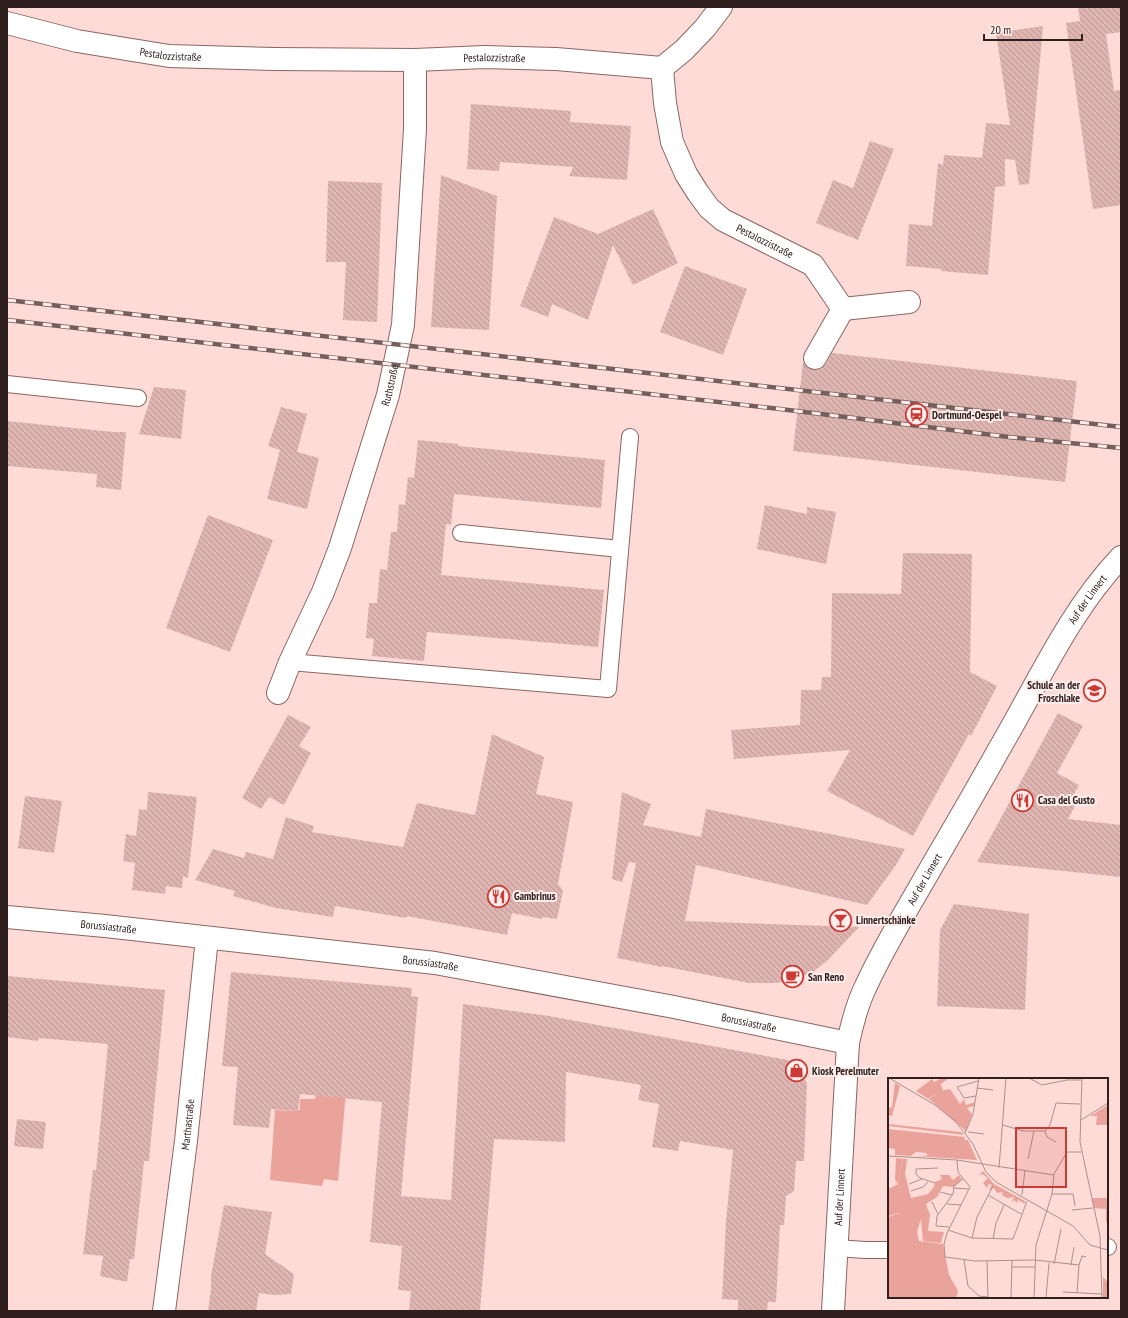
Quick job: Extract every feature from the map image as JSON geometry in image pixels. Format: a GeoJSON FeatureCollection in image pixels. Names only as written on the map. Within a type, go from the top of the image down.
{"type":"FeatureCollection","features":[{"type":"Feature","properties":{"kind":"street"},"geometry":{"type":"LineString","coordinates":[[662,68],[684,50],[705,28],[721,7]]}},
{"type":"Feature","properties":{"kind":"street","name":"Pestalozzistraße"},"geometry":{"type":"LineString","coordinates":[[7,23],[77,41],[169,56],[274,59],[416,60],[485,57],[556,59],[662,68],[665,103],[672,142],[686,174],[709,208],[723,220],[813,265],[843,309]]}},
{"type":"Feature","properties":{"kind":"street","name":"Ruthstraße"},"geometry":{"type":"LineString","coordinates":[[278,693],[290,662],[323,592],[340,548],[388,395],[403,324],[416,129],[416,60]]}},
{"type":"Feature","properties":{"kind":"street"},"geometry":{"type":"LineString","coordinates":[[815,358],[843,309],[909,302]]}},
{"type":"Feature","properties":{"kind":"street","name":"Auf der Linnert"},"geometry":{"type":"LineString","coordinates":[[833,1311],[848,1043],[854,1016],[865,986],[1054,651],[1083,604],[1106,573],[1121,557]]}},
{"type":"Feature","properties":{"kind":"street","name":"Borussiastraße"},"geometry":{"type":"LineString","coordinates":[[7,917],[105,926],[435,963],[674,1007],[848,1043]]}},
{"type":"Feature","properties":{"kind":"street","name":"Marthastraße"},"geometry":{"type":"LineString","coordinates":[[164,1311],[186,1141],[207,938]]}},
{"type":"Feature","properties":{"kind":"lane"},"geometry":{"type":"LineString","coordinates":[[7,384],[138,398]]}},
{"type":"Feature","properties":{"kind":"lane"},"geometry":{"type":"LineString","coordinates":[[290,662],[608,689],[630,437]]}},
{"type":"Feature","properties":{"kind":"lane"},"geometry":{"type":"LineString","coordinates":[[461,533],[620,549]]}},
{"type":"Feature","properties":{"kind":"lane"},"geometry":{"type":"LineString","coordinates":[[836,1248],[888,1250]]}},
{"type":"Feature","properties":{"kind":"shaded area"},"geometry":{"type":"Polygon","coordinates":[[[316,1090],[346,1092],[338,1181],[324,1179],[322,1186],[270,1180],[275,1110],[298,1111],[300,1109],[300,1099],[315,1099],[316,1090]]]}},
{"type":"Feature","properties":{"kind":"building"},"geometry":{"type":"Polygon","coordinates":[[[1078,7],[1121,7],[1121,32],[1106,34],[1114,91],[1121,90],[1121,205],[1093,209],[1066,23],[1080,21],[1078,7]]]}},
{"type":"Feature","properties":{"kind":"building"},"geometry":{"type":"Polygon","coordinates":[[[1043,26],[1029,184],[1019,185],[1015,160],[1005,159],[1005,186],[995,187],[988,275],[906,266],[909,224],[932,226],[938,163],[943,165],[944,155],[982,158],[986,123],[1010,125],[996,33],[1043,26]]]}},
{"type":"Feature","properties":{"kind":"building"},"geometry":{"type":"Polygon","coordinates":[[[471,104],[571,111],[570,122],[631,126],[627,180],[569,176],[573,167],[500,162],[499,171],[467,169],[471,104]]]}},
{"type":"Feature","properties":{"kind":"building"},"geometry":{"type":"Polygon","coordinates":[[[870,141],[894,149],[858,240],[816,223],[833,180],[853,188],[870,141]]]}},
{"type":"Feature","properties":{"kind":"building"},"geometry":{"type":"Polygon","coordinates":[[[441,175],[497,196],[489,330],[431,327],[441,175]]]}},
{"type":"Feature","properties":{"kind":"building"},"geometry":{"type":"Polygon","coordinates":[[[328,181],[382,183],[377,322],[343,320],[346,262],[326,262],[328,181]]]}},
{"type":"Feature","properties":{"kind":"building"},"geometry":{"type":"Polygon","coordinates":[[[653,209],[678,263],[633,285],[613,245],[588,320],[552,304],[548,317],[520,306],[554,217],[598,234],[653,209]]]}},
{"type":"Feature","properties":{"kind":"building"},"geometry":{"type":"Polygon","coordinates":[[[685,266],[747,289],[723,355],[660,332],[685,266]]]}},
{"type":"Feature","properties":{"kind":"building"},"geometry":{"type":"Polygon","coordinates":[[[832,353],[1077,381],[1065,482],[793,451],[803,362],[809,369],[821,369],[826,364],[832,353]]]}},
{"type":"Feature","properties":{"kind":"building"},"geometry":{"type":"Polygon","coordinates":[[[154,387],[186,390],[181,439],[139,434],[154,387]]]}},
{"type":"Feature","properties":{"kind":"building"},"geometry":{"type":"Polygon","coordinates":[[[281,407],[307,414],[297,452],[319,458],[307,509],[267,499],[280,450],[268,446],[281,407]]]}},
{"type":"Feature","properties":{"kind":"building"},"geometry":{"type":"Polygon","coordinates":[[[7,421],[126,432],[121,490],[96,487],[97,474],[7,466],[7,421]]]}},
{"type":"Feature","properties":{"kind":"building"},"geometry":{"type":"Polygon","coordinates":[[[418,440],[458,444],[458,446],[605,460],[601,508],[454,494],[451,525],[446,524],[441,575],[604,590],[598,647],[427,632],[424,661],[372,656],[374,639],[366,638],[369,603],[377,603],[380,569],[387,570],[391,532],[397,532],[399,504],[405,505],[408,477],[414,478],[418,440]]]}},
{"type":"Feature","properties":{"kind":"building"},"geometry":{"type":"Polygon","coordinates":[[[765,505],[807,514],[807,507],[836,512],[826,564],[757,549],[765,505]]]}},
{"type":"Feature","properties":{"kind":"building"},"geometry":{"type":"Polygon","coordinates":[[[208,515],[273,540],[230,652],[166,628],[208,515]]]}},
{"type":"Feature","properties":{"kind":"building"},"geometry":{"type":"Polygon","coordinates":[[[903,553],[972,554],[970,672],[997,686],[971,736],[969,734],[913,836],[827,791],[850,750],[734,759],[731,730],[800,725],[801,690],[821,690],[822,677],[831,677],[832,593],[901,594],[903,553]]]}},
{"type":"Feature","properties":{"kind":"building"},"geometry":{"type":"Polygon","coordinates":[[[1058,713],[1083,726],[1057,773],[1079,785],[1071,799],[1077,802],[1068,819],[1121,825],[1121,877],[977,862],[1058,713]]]}},
{"type":"Feature","properties":{"kind":"building"},"geometry":{"type":"Polygon","coordinates":[[[288,715],[311,727],[299,746],[311,753],[284,805],[269,797],[261,809],[242,798],[288,715]]]}},
{"type":"Feature","properties":{"kind":"building"},"geometry":{"type":"Polygon","coordinates":[[[492,734],[544,757],[536,794],[573,802],[558,884],[563,891],[557,919],[543,917],[542,919],[512,913],[507,935],[407,916],[406,918],[335,906],[333,917],[276,908],[233,896],[235,891],[195,880],[213,849],[244,858],[246,852],[273,859],[286,817],[314,826],[312,832],[403,847],[417,803],[475,815],[492,734]]]}},
{"type":"Feature","properties":{"kind":"building"},"geometry":{"type":"Polygon","coordinates":[[[148,792],[197,797],[188,878],[183,876],[182,888],[166,886],[165,894],[132,890],[135,863],[123,861],[126,834],[136,836],[139,809],[147,810],[148,792]]]}},
{"type":"Feature","properties":{"kind":"building"},"geometry":{"type":"Polygon","coordinates":[[[622,792],[651,804],[643,825],[701,837],[706,809],[905,849],[896,865],[867,905],[696,865],[685,921],[859,927],[828,960],[813,972],[795,980],[776,983],[749,983],[617,958],[636,863],[629,862],[622,882],[612,879],[622,792]]]}},
{"type":"Feature","properties":{"kind":"building"},"geometry":{"type":"Polygon","coordinates":[[[25,796],[62,801],[54,853],[18,848],[25,796]]]}},
{"type":"Feature","properties":{"kind":"building"},"geometry":{"type":"Polygon","coordinates":[[[954,904],[1029,914],[1025,1010],[937,1006],[940,930],[954,904]]]}},
{"type":"Feature","properties":{"kind":"building"},"geometry":{"type":"Polygon","coordinates":[[[231,972],[412,988],[411,996],[418,997],[401,1196],[451,1200],[463,1004],[549,1016],[788,1060],[807,1083],[804,1161],[796,1161],[794,1191],[786,1196],[784,1225],[780,1225],[776,1302],[768,1302],[767,1311],[738,1311],[738,1300],[722,1299],[726,1221],[733,1150],[680,1141],[678,1151],[652,1147],[659,1104],[638,1100],[641,1085],[566,1072],[565,1142],[494,1139],[480,1311],[409,1311],[411,1291],[398,1290],[402,1246],[370,1242],[382,1102],[300,1094],[298,1111],[271,1109],[269,1128],[233,1125],[238,1067],[222,1066],[231,972]]]}},
{"type":"Feature","properties":{"kind":"building"},"geometry":{"type":"Polygon","coordinates":[[[7,976],[165,990],[149,1161],[144,1161],[134,1259],[130,1259],[127,1282],[100,1276],[103,1256],[83,1254],[93,1170],[96,1170],[108,1044],[39,1038],[38,1041],[7,1037],[7,976]]]}},
{"type":"Feature","properties":{"kind":"building"},"geometry":{"type":"Polygon","coordinates":[[[17,1119],[46,1122],[43,1149],[14,1146],[17,1119]]]}},
{"type":"Feature","properties":{"kind":"building"},"geometry":{"type":"Polygon","coordinates":[[[224,1205],[272,1212],[265,1254],[294,1274],[291,1294],[274,1295],[259,1293],[256,1311],[208,1311],[211,1276],[224,1205]]]}},
{"type":"Feature","properties":{"kind":"railway"},"geometry":{"type":"LineString","coordinates":[[7,300],[1121,427]]}},
{"type":"Feature","properties":{"kind":"railway"},"geometry":{"type":"LineString","coordinates":[[7,320],[780,409],[1009,437],[1121,448]]}},
{"type":"Feature","properties":{"kind":"place","name":"Dortmund-Oespel"},"geometry":{"type":"Point","coordinates":[917,415]}},
{"type":"Feature","properties":{"kind":"place","name":"Schule an der Froschlake"},"geometry":{"type":"Point","coordinates":[1095,691]}},
{"type":"Feature","properties":{"kind":"place","name":"Casa del Gusto"},"geometry":{"type":"Point","coordinates":[1023,800]}},
{"type":"Feature","properties":{"kind":"place","name":"Gambrinus"},"geometry":{"type":"Point","coordinates":[498,896]}},
{"type":"Feature","properties":{"kind":"place","name":"Linnertschänke"},"geometry":{"type":"Point","coordinates":[841,920]}},
{"type":"Feature","properties":{"kind":"place","name":"San Reno"},"geometry":{"type":"Point","coordinates":[793,977]}},
{"type":"Feature","properties":{"kind":"place","name":"Kiosk Perelmuter"},"geometry":{"type":"Point","coordinates":[796,1071]}}]}
